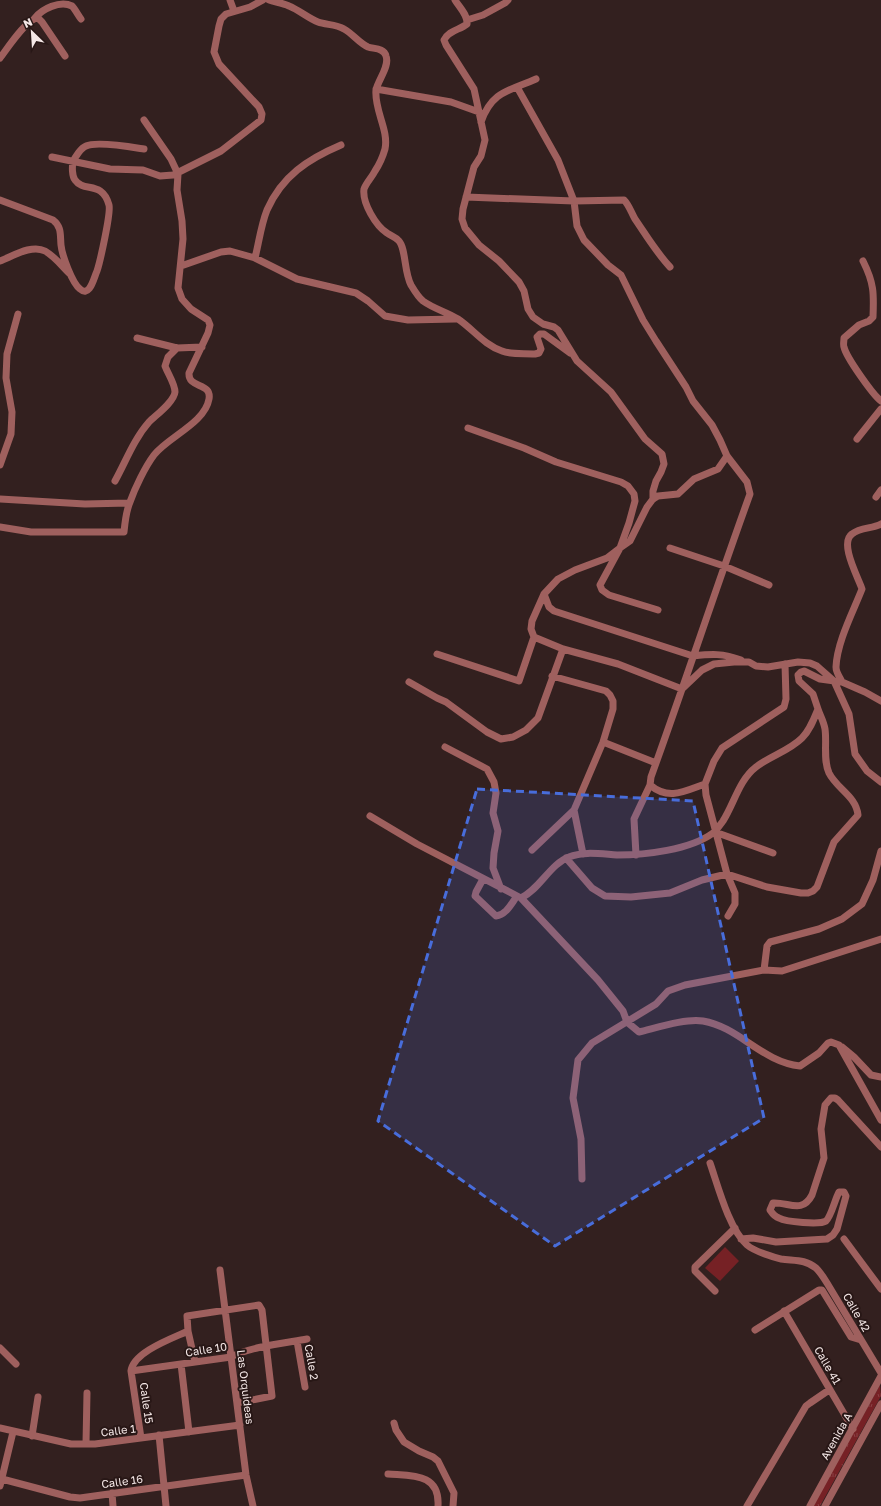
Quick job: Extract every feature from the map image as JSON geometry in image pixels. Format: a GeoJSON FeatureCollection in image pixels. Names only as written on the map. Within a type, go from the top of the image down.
{"type":"FeatureCollection","features":[{"type":"Feature","properties":{"kind":"street"},"geometry":{"type":"LineString","coordinates":[[230,0],[234,11]]}},
{"type":"Feature","properties":{"kind":"street"},"geometry":{"type":"LineString","coordinates":[[52,156],[73,162],[110,169],[143,170],[160,176],[178,174],[220,151],[262,120],[262,114],[259,107],[219,64],[214,52],[221,19],[226,14],[250,7],[263,0]]}},
{"type":"Feature","properties":{"kind":"street"},"geometry":{"type":"LineString","coordinates":[[269,0],[288,5],[317,22],[344,28],[362,44],[383,51],[386,55],[387,61],[376,89],[376,98],[381,124],[386,135],[385,151],[376,170],[364,189],[364,196],[369,211],[380,228],[387,234],[397,238],[401,243],[405,269],[409,282],[421,300],[431,307],[457,318],[471,328],[482,339],[503,352],[539,353],[541,349],[537,336],[540,334],[544,334],[567,350],[611,392],[645,439],[662,454],[664,464],[656,481],[653,491],[653,499]]}},
{"type":"Feature","properties":{"kind":"street"},"geometry":{"type":"LineString","coordinates":[[455,0],[467,20],[467,24],[464,27],[453,31],[446,36],[444,40],[474,89],[485,140],[481,156],[474,167],[463,209],[462,219],[465,228],[480,246],[499,261],[519,282],[524,290],[528,310],[533,318],[558,330],[577,361]]}},
{"type":"Feature","properties":{"kind":"street"},"geometry":{"type":"LineString","coordinates":[[467,20],[483,15],[508,0]]}},
{"type":"Feature","properties":{"kind":"street"},"geometry":{"type":"LineString","coordinates":[[0,58],[29,22],[50,6],[57,3],[67,3],[72,6],[81,19]]}},
{"type":"Feature","properties":{"kind":"street"},"geometry":{"type":"LineString","coordinates":[[35,18],[38,18],[42,22],[66,56]]}},
{"type":"Feature","properties":{"kind":"street"},"geometry":{"type":"LineString","coordinates":[[481,122],[489,104],[496,96],[536,79]]}},
{"type":"Feature","properties":{"kind":"street"},"geometry":{"type":"LineString","coordinates":[[517,87],[558,160],[574,201],[577,226],[584,240],[608,265],[621,275],[643,320],[693,401],[712,425],[727,456],[747,482],[750,494],[692,656],[651,777],[650,784],[634,819],[636,855]]}},
{"type":"Feature","properties":{"kind":"street"},"geometry":{"type":"LineString","coordinates":[[376,89],[451,102],[479,112]]}},
{"type":"Feature","properties":{"kind":"street"},"geometry":{"type":"LineString","coordinates":[[0,527],[32,532],[124,532],[129,502],[153,456],[164,445],[201,416],[207,407],[210,394],[205,388],[190,381],[189,379],[189,373],[202,347],[210,325],[208,320],[191,309],[180,294],[178,288],[177,281],[181,266],[182,221],[177,190],[178,174],[171,159],[144,120]]}},
{"type":"Feature","properties":{"kind":"street"},"geometry":{"type":"LineString","coordinates":[[0,200],[53,220],[58,224],[64,256],[71,274],[79,289],[82,291],[87,291],[90,288],[98,267],[110,207],[104,194],[99,190],[80,184],[74,180],[72,175],[73,162],[85,146],[94,144],[144,149]]}},
{"type":"Feature","properties":{"kind":"street"},"geometry":{"type":"LineString","coordinates":[[254,258],[267,211],[279,187],[294,172],[319,155],[341,145]]}},
{"type":"Feature","properties":{"kind":"street"},"geometry":{"type":"LineString","coordinates":[[466,197],[574,201],[624,200],[628,204],[632,214],[655,249],[670,267]]}},
{"type":"Feature","properties":{"kind":"street"},"geometry":{"type":"LineString","coordinates":[[0,261],[24,251],[37,248],[46,251],[71,274]]}},
{"type":"Feature","properties":{"kind":"street"},"geometry":{"type":"LineString","coordinates":[[181,266],[221,252],[230,251],[254,258],[297,279],[356,293],[385,316],[408,320],[457,318]]}},
{"type":"Feature","properties":{"kind":"street"},"geometry":{"type":"LineString","coordinates":[[863,261],[871,277],[874,293],[873,317],[869,321],[859,325],[844,338],[844,348],[874,396],[881,401]]}},
{"type":"Feature","properties":{"kind":"street"},"geometry":{"type":"LineString","coordinates":[[0,465],[11,434],[12,412],[6,378],[7,354],[18,314]]}},
{"type":"Feature","properties":{"kind":"street"},"geometry":{"type":"LineString","coordinates":[[137,338],[177,348],[202,347]]}},
{"type":"Feature","properties":{"kind":"street"},"geometry":{"type":"LineString","coordinates":[[116,481],[134,442],[148,423],[173,399],[175,393],[174,385],[165,366],[168,357],[177,348]]}},
{"type":"Feature","properties":{"kind":"street"},"geometry":{"type":"LineString","coordinates":[[857,439],[881,408]]}},
{"type":"Feature","properties":{"kind":"street"},"geometry":{"type":"LineString","coordinates":[[468,428],[524,448],[556,462],[601,475],[628,486],[634,494],[635,501],[629,523],[620,548],[600,585],[602,590],[609,595],[658,610]]}},
{"type":"Feature","properties":{"kind":"street"},"geometry":{"type":"LineString","coordinates":[[437,654],[519,681],[534,637],[531,629],[532,621],[544,594],[558,579],[575,570],[607,558],[630,541],[647,507],[653,499],[658,496],[678,494],[694,479],[718,469],[727,456]]}},
{"type":"Feature","properties":{"kind":"street"},"geometry":{"type":"LineString","coordinates":[[876,496],[881,490]]}},
{"type":"Feature","properties":{"kind":"street"},"geometry":{"type":"LineString","coordinates":[[0,500],[85,504],[129,502]]}},
{"type":"Feature","properties":{"kind":"street"},"geometry":{"type":"LineString","coordinates":[[881,524],[876,527],[861,529],[851,534],[847,542],[851,561],[862,589],[848,624],[836,669],[838,681],[849,714],[855,754],[867,771],[881,782]]}},
{"type":"Feature","properties":{"kind":"street"},"geometry":{"type":"LineString","coordinates":[[670,548],[724,566],[769,585]]}},
{"type":"Feature","properties":{"kind":"street"},"geometry":{"type":"LineString","coordinates":[[544,594],[548,607],[554,611],[692,656],[711,654],[727,655],[756,666],[768,667],[798,662],[810,663],[838,681],[881,700]]}},
{"type":"Feature","properties":{"kind":"street"},"geometry":{"type":"LineString","coordinates":[[534,637],[563,649],[618,664],[682,689]]}},
{"type":"Feature","properties":{"kind":"street"},"geometry":{"type":"LineString","coordinates":[[409,682],[446,702],[473,723],[501,739],[513,737],[526,730],[538,718],[563,649]]}},
{"type":"Feature","properties":{"kind":"street"},"geometry":{"type":"LineString","coordinates":[[682,689],[702,670],[714,664],[748,662]]}},
{"type":"Feature","properties":{"kind":"street"},"geometry":{"type":"LineString","coordinates":[[728,916],[735,904],[735,892],[727,874],[715,832],[706,795],[705,784],[714,761],[722,748],[784,707],[786,699],[785,664]]}},
{"type":"Feature","properties":{"kind":"street"},"geometry":{"type":"LineString","coordinates":[[566,858],[592,888],[605,896],[631,897],[670,893],[702,880],[727,874],[768,887],[808,894],[813,891],[817,887],[834,842],[858,816],[858,810],[854,801],[835,781],[829,772],[825,729],[812,694],[799,681],[798,676],[804,671],[820,679],[838,681]]}},
{"type":"Feature","properties":{"kind":"street"},"geometry":{"type":"LineString","coordinates":[[532,850],[574,810],[603,742],[613,709],[613,701],[606,691],[552,676]]}},
{"type":"Feature","properties":{"kind":"street"},"geometry":{"type":"LineString","coordinates":[[483,879],[475,896],[496,916],[505,912],[519,897],[527,895],[554,867],[566,858],[583,854],[636,855],[676,848],[704,840],[715,832],[728,814],[746,777],[756,767],[802,738],[810,727],[818,709]]}},
{"type":"Feature","properties":{"kind":"street"},"geometry":{"type":"LineString","coordinates":[[603,742],[656,763]]}},
{"type":"Feature","properties":{"kind":"street"},"geometry":{"type":"LineString","coordinates":[[445,747],[487,769],[494,782],[496,793],[493,813],[498,831],[493,868],[501,889]]}},
{"type":"Feature","properties":{"kind":"street"},"geometry":{"type":"LineString","coordinates":[[650,784],[657,791],[676,794],[705,784]]}},
{"type":"Feature","properties":{"kind":"street"},"geometry":{"type":"LineString","coordinates":[[574,810],[583,854]]}},
{"type":"Feature","properties":{"kind":"street"},"geometry":{"type":"LineString","coordinates":[[370,816],[501,889],[519,897],[598,980],[623,1011],[627,1022],[639,1032],[671,1024],[701,1020],[728,1029],[770,1057],[800,1066],[819,1053],[828,1043],[831,1042],[839,1045],[871,1074],[881,1077]]}},
{"type":"Feature","properties":{"kind":"street"},"geometry":{"type":"LineString","coordinates":[[715,832],[773,853]]}},
{"type":"Feature","properties":{"kind":"street"},"geometry":{"type":"LineString","coordinates":[[764,970],[767,946],[770,942],[825,926],[842,919],[862,904],[873,880],[881,851]]}},
{"type":"Feature","properties":{"kind":"street"},"geometry":{"type":"LineString","coordinates":[[582,1179],[581,1139],[573,1098],[578,1060],[592,1043],[656,1004],[668,991],[685,985],[764,970],[782,972],[881,939]]}},
{"type":"Feature","properties":{"kind":"street"},"geometry":{"type":"LineString","coordinates":[[839,1045],[881,1120]]}},
{"type":"Feature","properties":{"kind":"street"},"geometry":{"type":"LineString","coordinates":[[710,1163],[725,1206],[741,1239],[752,1238],[776,1242],[827,1238],[835,1232],[846,1196],[842,1191],[839,1192],[828,1218],[821,1223],[813,1224],[788,1221],[779,1218],[770,1210],[773,1203],[794,1207],[800,1206],[810,1199],[824,1158],[821,1129],[825,1105],[831,1098],[838,1100],[881,1147]]}},
{"type":"Feature","properties":{"kind":"street"},"geometry":{"type":"LineString","coordinates":[[715,1291],[695,1271],[696,1267],[735,1228]]}},
{"type":"Feature","properties":{"kind":"street","name":"Calle 42"},"geometry":{"type":"LineString","coordinates":[[741,1239],[754,1250],[781,1259],[801,1260],[818,1269],[881,1375]]}},
{"type":"Feature","properties":{"kind":"street"},"geometry":{"type":"LineString","coordinates":[[844,1239],[881,1289]]}},
{"type":"Feature","properties":{"kind":"street","name":"Las Orquideas"},"geometry":{"type":"LineString","coordinates":[[220,1270],[246,1475],[253,1506]]}},
{"type":"Feature","properties":{"kind":"street"},"geometry":{"type":"LineString","coordinates":[[755,1330],[819,1290],[822,1290],[852,1337],[861,1340]]}},
{"type":"Feature","properties":{"kind":"street"},"geometry":{"type":"LineString","coordinates":[[195,1362],[188,1331],[187,1316],[258,1305],[262,1310],[272,1396],[237,1402]]}},
{"type":"Feature","properties":{"kind":"street","name":"Calle 41"},"geometry":{"type":"LineString","coordinates":[[784,1311],[853,1429]]}},
{"type":"Feature","properties":{"kind":"street"},"geometry":{"type":"LineString","coordinates":[[131,1371],[134,1361],[142,1355],[162,1342],[188,1331]]}},
{"type":"Feature","properties":{"kind":"street","name":"Calle 10"},"geometry":{"type":"LineString","coordinates":[[131,1371],[231,1357],[236,1354],[307,1339]]}},
{"type":"Feature","properties":{"kind":"street","name":"Calle 2"},"geometry":{"type":"LineString","coordinates":[[297,1341],[305,1387]]}},
{"type":"Feature","properties":{"kind":"street"},"geometry":{"type":"LineString","coordinates":[[0,1348],[16,1364]]}},
{"type":"Feature","properties":{"kind":"street"},"geometry":{"type":"LineString","coordinates":[[180,1364],[189,1432]]}},
{"type":"Feature","properties":{"kind":"street","name":"Calle 15"},"geometry":{"type":"LineString","coordinates":[[131,1371],[141,1438]]}},
{"type":"Feature","properties":{"kind":"street","name":"Avenida A"},"geometry":{"type":"LineString","coordinates":[[810,1506],[881,1375]]}},
{"type":"Feature","properties":{"kind":"street"},"geometry":{"type":"LineString","coordinates":[[748,1506],[806,1406],[829,1390]]}},
{"type":"Feature","properties":{"kind":"street"},"geometry":{"type":"LineString","coordinates":[[86,1444],[87,1393]]}},
{"type":"Feature","properties":{"kind":"street"},"geometry":{"type":"LineString","coordinates":[[32,1436],[38,1397]]}},
{"type":"Feature","properties":{"kind":"street"},"geometry":{"type":"LineString","coordinates":[[825,1506],[881,1404]]}},
{"type":"Feature","properties":{"kind":"street"},"geometry":{"type":"LineString","coordinates":[[394,1423],[398,1434],[404,1442],[438,1461],[454,1493],[453,1506]]}},
{"type":"Feature","properties":{"kind":"street","name":"Calle 1"},"geometry":{"type":"LineString","coordinates":[[0,1428],[71,1444],[86,1444],[240,1425]]}},
{"type":"Feature","properties":{"kind":"street"},"geometry":{"type":"LineString","coordinates":[[1,1483],[13,1432]]}},
{"type":"Feature","properties":{"kind":"street"},"geometry":{"type":"LineString","coordinates":[[159,1436],[166,1506]]}},
{"type":"Feature","properties":{"kind":"street"},"geometry":{"type":"LineString","coordinates":[[388,1474],[420,1476],[428,1479],[439,1498],[438,1506]]}},
{"type":"Feature","properties":{"kind":"street","name":"Calle 16"},"geometry":{"type":"LineString","coordinates":[[1,1483],[80,1498],[246,1475]]}},
{"type":"Feature","properties":{"kind":"street"},"geometry":{"type":"LineString","coordinates":[[112,1494],[113,1506]]}},
{"type":"Feature","properties":{"kind":"highlighted area"},"geometry":{"type":"Polygon","coordinates":[[[477,789],[693,801],[764,1118],[555,1246],[378,1121],[477,789]]]}},
{"type":"Feature","properties":{"kind":"green space"},"geometry":{"type":"Polygon","coordinates":[[[725,1247],[739,1261],[720,1281],[705,1268],[725,1247]]]}},
{"type":"Feature","properties":{"kind":"green space"},"geometry":{"type":"Polygon","coordinates":[[[880,1385],[881,1396],[820,1506],[813,1506],[880,1385]]]}}]}
